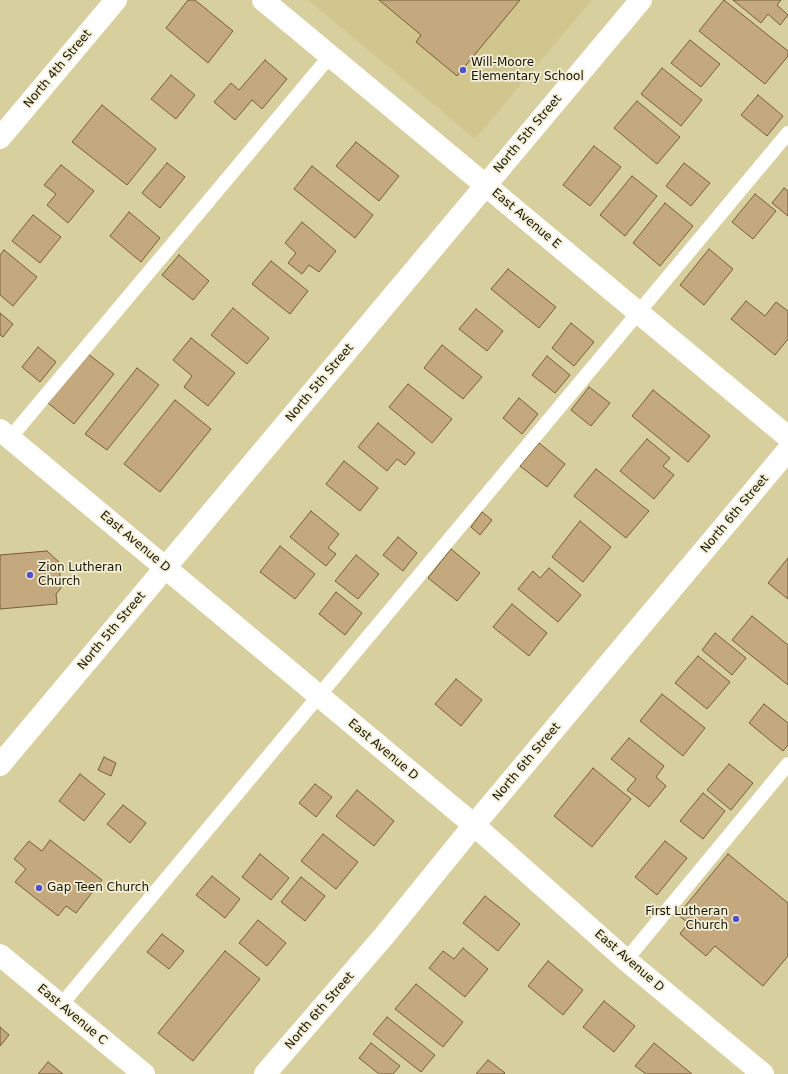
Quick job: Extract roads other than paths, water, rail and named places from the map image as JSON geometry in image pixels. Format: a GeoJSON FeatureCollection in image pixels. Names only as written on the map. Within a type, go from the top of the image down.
{"type":"FeatureCollection","features":[{"type":"Feature","properties":{"kind":"street","name":"North 4th Street"},"geometry":{"type":"LineString","coordinates":[[0,138],[116,0]]}},
{"type":"Feature","properties":{"kind":"street","name":"East Avenue E"},"geometry":{"type":"LineString","coordinates":[[263,0],[639,312],[788,438]]}},
{"type":"Feature","properties":{"kind":"street","name":"North 5th Street"},"geometry":{"type":"LineString","coordinates":[[0,765],[641,0]]}},
{"type":"Feature","properties":{"kind":"street","name":"East Avenue D"},"geometry":{"type":"LineString","coordinates":[[5,434],[474,825],[626,960],[763,1074]]}},
{"type":"Feature","properties":{"kind":"street","name":"North 6th Street"},"geometry":{"type":"LineString","coordinates":[[265,1074],[384,936],[474,825],[788,450]]}},
{"type":"Feature","properties":{"kind":"street","name":"East Avenue C"},"geometry":{"type":"LineString","coordinates":[[0,955],[144,1074]]}},
{"type":"Feature","properties":{"kind":"lane"},"geometry":{"type":"LineString","coordinates":[[5,434],[330,56]]}},
{"type":"Feature","properties":{"kind":"lane"},"geometry":{"type":"LineString","coordinates":[[60,1005],[788,134]]}},
{"type":"Feature","properties":{"kind":"lane"},"geometry":{"type":"LineString","coordinates":[[626,960],[788,764]]}},
{"type":"Feature","properties":{"kind":"place","name":"Will-Moore Elementary School"},"geometry":{"type":"Point","coordinates":[463,70]}},
{"type":"Feature","properties":{"kind":"place","name":"Zion Lutheran Church"},"geometry":{"type":"Point","coordinates":[30,575]}},
{"type":"Feature","properties":{"kind":"place","name":"Gap Teen Church"},"geometry":{"type":"Point","coordinates":[39,888]}},
{"type":"Feature","properties":{"kind":"place","name":"First Lutheran Church"},"geometry":{"type":"Point","coordinates":[736,919]}}]}
